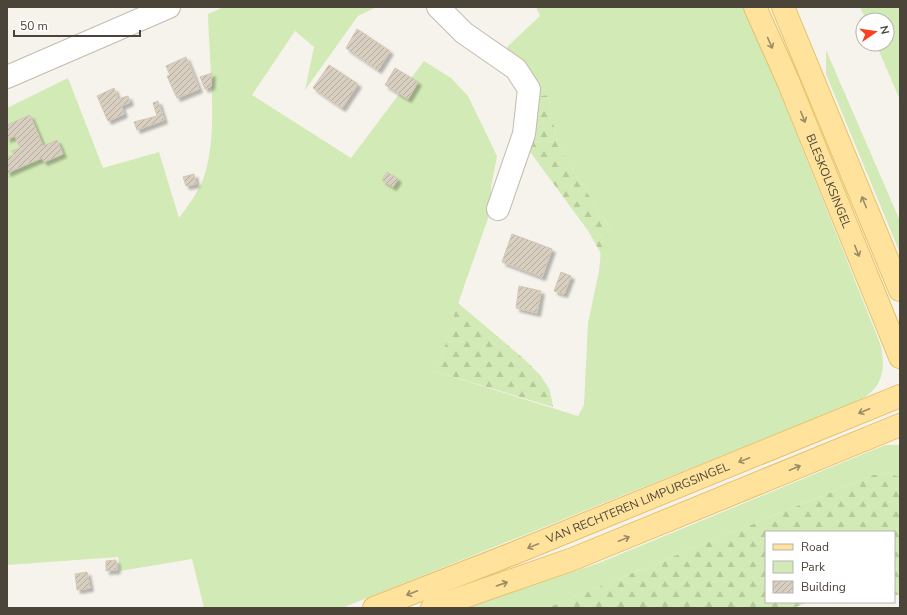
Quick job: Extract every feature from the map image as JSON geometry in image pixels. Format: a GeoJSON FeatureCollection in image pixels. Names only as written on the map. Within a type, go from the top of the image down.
{"type":"FeatureCollection","features":[{"type":"Feature","properties":{"kind":"main road","name":"BLESKOLKSINGEL"},"geometry":{"type":"LineString","coordinates":[[755,7],[791,89],[900,357]]}},
{"type":"Feature","properties":{"kind":"main road","name":"BLESKOLKSINGEL"},"geometry":{"type":"LineString","coordinates":[[783,7],[900,290]]}},
{"type":"Feature","properties":{"kind":"main road","name":"VAN RECHTEREN LIMPURGSINGEL"},"geometry":{"type":"LineString","coordinates":[[374,608],[517,552],[900,396]]}},
{"type":"Feature","properties":{"kind":"main road"},"geometry":{"type":"LineString","coordinates":[[432,608],[573,560],[900,425]]}},
{"type":"Feature","properties":{"kind":"street"},"geometry":{"type":"LineString","coordinates":[[7,77],[169,7]]}},
{"type":"Feature","properties":{"kind":"street"},"geometry":{"type":"LineString","coordinates":[[438,7],[464,34],[516,69],[529,89],[524,134],[498,208]]}},
{"type":"Feature","properties":{"kind":"green space"},"geometry":{"type":"Polygon","coordinates":[[[224,7],[377,7],[358,16],[305,90],[314,47],[295,31],[252,95],[351,158],[424,61],[451,78],[468,96],[497,156],[491,187],[491,210],[461,295],[443,352],[434,371],[578,416],[584,405],[588,323],[599,271],[601,250],[610,228],[564,157],[557,142],[548,96],[531,98],[501,64],[508,46],[540,16],[536,7],[746,7],[881,346],[883,363],[877,385],[872,391],[858,401],[342,608],[204,608],[192,559],[120,571],[118,557],[7,565],[7,108],[68,78],[103,168],[159,152],[179,218],[198,190],[204,177],[210,153],[212,134],[212,93],[208,14],[224,7]]]}},
{"type":"Feature","properties":{"kind":"green space"},"geometry":{"type":"Polygon","coordinates":[[[860,7],[900,7],[900,100],[879,52],[895,52],[895,12],[862,12],[860,7]]]}},
{"type":"Feature","properties":{"kind":"green space"},"geometry":{"type":"Polygon","coordinates":[[[826,50],[900,221],[900,253],[826,74],[826,50]]]}},
{"type":"Feature","properties":{"kind":"green space"},"geometry":{"type":"Polygon","coordinates":[[[548,95],[557,142],[564,157],[610,228],[601,254],[589,232],[525,145],[531,98],[548,95]]]}},
{"type":"Feature","properties":{"kind":"green space"},"geometry":{"type":"Polygon","coordinates":[[[458,303],[524,359],[540,375],[550,390],[553,407],[434,371],[443,352],[458,303]]]}},
{"type":"Feature","properties":{"kind":"green space"},"geometry":{"type":"Polygon","coordinates":[[[885,445],[900,445],[900,477],[887,473],[873,475],[547,608],[465,608],[599,563],[885,445]]]}},
{"type":"Feature","properties":{"kind":"green space"},"geometry":{"type":"Polygon","coordinates":[[[887,473],[900,477],[900,595],[895,595],[895,531],[765,531],[765,603],[806,603],[793,608],[547,608],[873,475],[887,473]]]}},
{"type":"Feature","properties":{"kind":"building"},"geometry":{"type":"Polygon","coordinates":[[[357,29],[390,51],[378,70],[346,48],[357,29]]]}},
{"type":"Feature","properties":{"kind":"building"},"geometry":{"type":"Polygon","coordinates":[[[186,57],[199,89],[177,98],[167,76],[170,75],[166,66],[186,57]]]}},
{"type":"Feature","properties":{"kind":"building"},"geometry":{"type":"Polygon","coordinates":[[[329,65],[358,84],[342,108],[313,88],[329,65]]]}},
{"type":"Feature","properties":{"kind":"building"},"geometry":{"type":"Polygon","coordinates":[[[395,68],[418,82],[408,99],[385,85],[395,68]]]}},
{"type":"Feature","properties":{"kind":"building"},"geometry":{"type":"Polygon","coordinates":[[[212,73],[211,86],[205,89],[200,77],[212,73]]]}},
{"type":"Feature","properties":{"kind":"building"},"geometry":{"type":"Polygon","coordinates":[[[114,88],[118,99],[128,96],[130,102],[121,106],[124,114],[108,121],[97,96],[114,88]]]}},
{"type":"Feature","properties":{"kind":"building"},"geometry":{"type":"Polygon","coordinates":[[[158,101],[164,120],[137,130],[134,122],[157,116],[153,103],[158,101]]]}},
{"type":"Feature","properties":{"kind":"building"},"geometry":{"type":"Polygon","coordinates":[[[30,115],[43,146],[57,140],[63,154],[44,162],[42,158],[7,173],[7,157],[14,155],[12,151],[20,148],[15,136],[7,139],[7,125],[30,115]]]}},
{"type":"Feature","properties":{"kind":"building"},"geometry":{"type":"Polygon","coordinates":[[[387,172],[398,179],[393,187],[382,180],[387,172]]]}},
{"type":"Feature","properties":{"kind":"building"},"geometry":{"type":"Polygon","coordinates":[[[194,174],[196,184],[186,186],[183,177],[194,174]]]}},
{"type":"Feature","properties":{"kind":"building"},"geometry":{"type":"Polygon","coordinates":[[[512,234],[552,249],[542,277],[502,262],[512,234]]]}},
{"type":"Feature","properties":{"kind":"building"},"geometry":{"type":"Polygon","coordinates":[[[561,272],[571,276],[564,294],[554,291],[561,272]]]}},
{"type":"Feature","properties":{"kind":"building"},"geometry":{"type":"Polygon","coordinates":[[[519,286],[541,291],[537,313],[516,308],[519,286]]]}},
{"type":"Feature","properties":{"kind":"building"},"geometry":{"type":"Polygon","coordinates":[[[116,560],[117,570],[106,571],[106,561],[116,560]]]}},
{"type":"Feature","properties":{"kind":"building"},"geometry":{"type":"Polygon","coordinates":[[[87,572],[90,588],[77,590],[75,574],[87,572]]]}}]}
